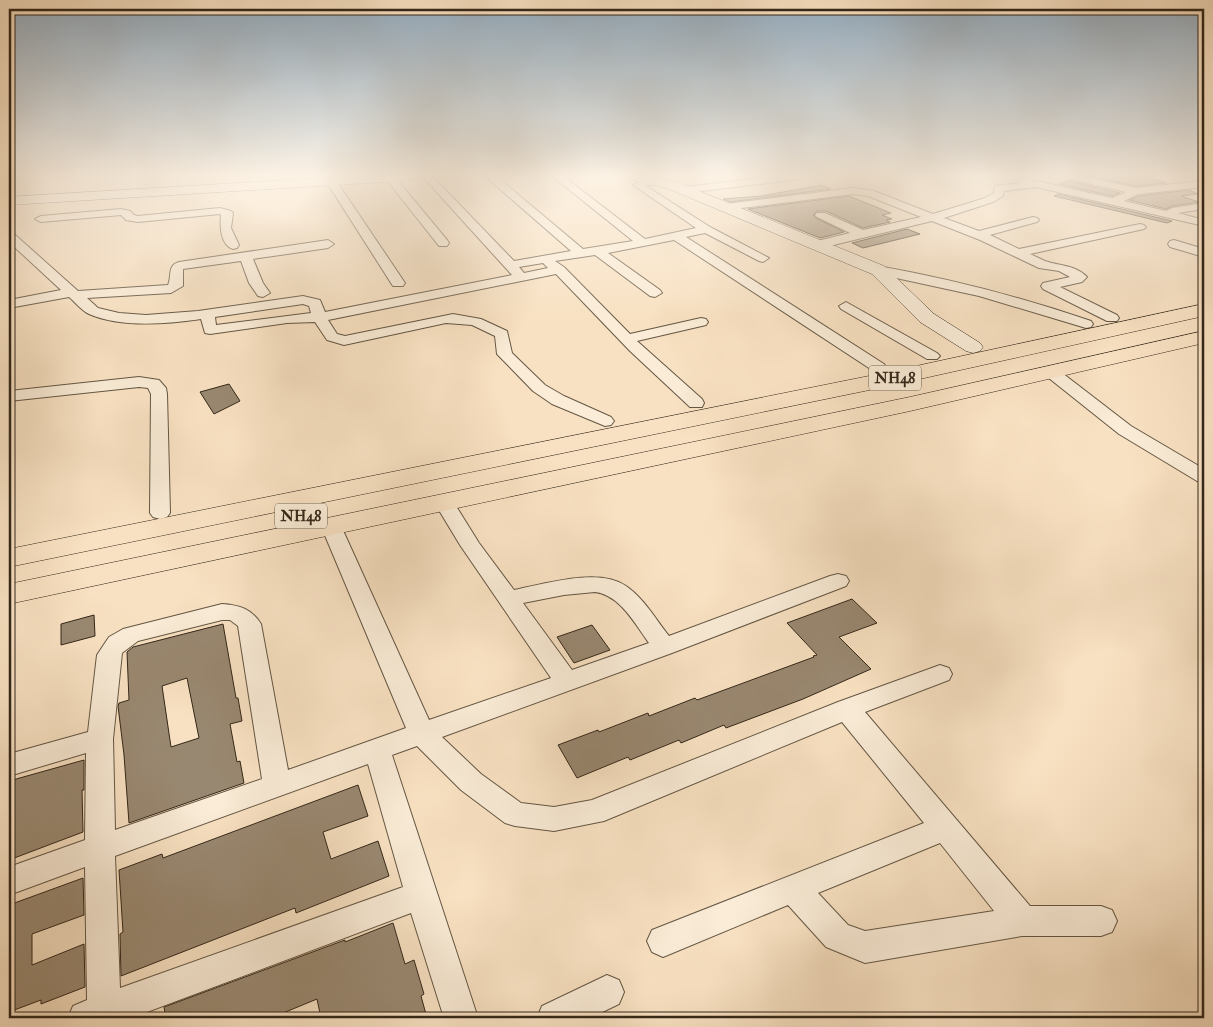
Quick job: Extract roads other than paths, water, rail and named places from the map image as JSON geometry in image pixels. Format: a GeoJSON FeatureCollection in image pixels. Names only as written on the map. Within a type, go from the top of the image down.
{"type":"FeatureCollection","features":[{"type":"Feature","properties":{"kind":"highway"},"geometry":{"type":"LineString","coordinates":[[9,540],[160,513],[932,356],[1204,298]]}},
{"type":"Feature","properties":{"kind":"highway","name":"NH48"},"geometry":{"type":"LineString","coordinates":[[9,578],[889,379],[1204,310]]}},
{"type":"Feature","properties":{"kind":"highway","name":"NH48"},"geometry":{"type":"LineString","coordinates":[[9,558],[894,392],[1204,323]]}},
{"type":"Feature","properties":{"kind":"highway"},"geometry":{"type":"LineString","coordinates":[[9,594],[901,406],[1204,337]]}},
{"type":"Feature","properties":{"kind":"street"},"geometry":{"type":"LineString","coordinates":[[226,224],[225,228],[233,246]]}},
{"type":"Feature","properties":{"kind":"street"},"geometry":{"type":"LineString","coordinates":[[359,224],[398,283]]}},
{"type":"Feature","properties":{"kind":"street"},"geometry":{"type":"LineString","coordinates":[[428,224],[443,243]]}},
{"type":"Feature","properties":{"kind":"street"},"geometry":{"type":"LineString","coordinates":[[472,224],[521,278]]}},
{"type":"Feature","properties":{"kind":"street"},"geometry":{"type":"LineString","coordinates":[[546,224],[581,254]]}},
{"type":"Feature","properties":{"kind":"street"},"geometry":{"type":"LineString","coordinates":[[619,224],[643,243]]}},
{"type":"Feature","properties":{"kind":"street"},"geometry":{"type":"LineString","coordinates":[[698,224],[763,258]]}},
{"type":"Feature","properties":{"kind":"street"},"geometry":{"type":"LineString","coordinates":[[766,224],[878,270],[971,288],[1037,306],[1086,324]]}},
{"type":"Feature","properties":{"kind":"street"},"geometry":{"type":"LineString","coordinates":[[840,224],[861,234]]}},
{"type":"Feature","properties":{"kind":"street"},"geometry":{"type":"LineString","coordinates":[[817,245],[904,224]]}},
{"type":"Feature","properties":{"kind":"street"},"geometry":{"type":"LineString","coordinates":[[951,224],[1017,252],[1042,265],[1062,268],[1077,274],[1080,277],[1078,279],[1048,286],[1112,318]]}},
{"type":"Feature","properties":{"kind":"street"},"geometry":{"type":"LineString","coordinates":[[978,235],[1019,224]]}},
{"type":"Feature","properties":{"kind":"street"},"geometry":{"type":"LineString","coordinates":[[1017,252],[1140,227]]}},
{"type":"Feature","properties":{"kind":"street"},"geometry":{"type":"LineString","coordinates":[[511,265],[643,243],[706,229]]}},
{"type":"Feature","properties":{"kind":"street"},"geometry":{"type":"LineString","coordinates":[[9,236],[87,306],[103,314],[166,318],[207,314],[210,330],[286,319],[319,318],[559,270]]}},
{"type":"Feature","properties":{"kind":"street"},"geometry":{"type":"LineString","coordinates":[[677,236],[878,367]]}},
{"type":"Feature","properties":{"kind":"street"},"geometry":{"type":"LineString","coordinates":[[9,304],[74,294],[171,288],[176,286],[177,268],[179,266],[328,244]]}},
{"type":"Feature","properties":{"kind":"street"},"geometry":{"type":"LineString","coordinates":[[1174,244],[1204,253]]}},
{"type":"Feature","properties":{"kind":"street"},"geometry":{"type":"LineString","coordinates":[[598,251],[655,293]]}},
{"type":"Feature","properties":{"kind":"street"},"geometry":{"type":"LineString","coordinates":[[246,256],[254,280],[263,293]]}},
{"type":"Feature","properties":{"kind":"street"},"geometry":{"type":"LineString","coordinates":[[543,259],[559,270],[635,348],[696,403]]}},
{"type":"Feature","properties":{"kind":"street"},"geometry":{"type":"LineString","coordinates":[[878,270],[927,318],[973,347]]}},
{"type":"Feature","properties":{"kind":"street"},"geometry":{"type":"LineString","coordinates":[[846,306],[932,356]]}},
{"type":"Feature","properties":{"kind":"street"},"geometry":{"type":"LineString","coordinates":[[319,318],[332,337],[344,341],[455,318],[496,330],[504,338],[505,354],[539,388],[558,400],[605,421]]}},
{"type":"Feature","properties":{"kind":"street"},"geometry":{"type":"LineString","coordinates":[[628,339],[701,322]]}},
{"type":"Feature","properties":{"kind":"street"},"geometry":{"type":"LineString","coordinates":[[1051,372],[1125,430],[1204,478]]}},
{"type":"Feature","properties":{"kind":"street"},"geometry":{"type":"LineString","coordinates":[[9,396],[139,382],[153,383],[158,388],[159,394],[160,513]]}},
{"type":"Feature","properties":{"kind":"street"},"geometry":{"type":"LineString","coordinates":[[1177,463],[1204,466]]}},
{"type":"Feature","properties":{"kind":"street"},"geometry":{"type":"LineString","coordinates":[[444,502],[470,545],[566,681]]}},
{"type":"Feature","properties":{"kind":"street"},"geometry":{"type":"LineString","coordinates":[[331,526],[421,733],[471,782],[515,814],[554,819],[594,812],[847,709],[940,674]]}},
{"type":"Feature","properties":{"kind":"street"},"geometry":{"type":"LineString","coordinates":[[9,881],[664,647],[838,581]]}},
{"type":"Feature","properties":{"kind":"street"},"geometry":{"type":"LineString","coordinates":[[507,599],[591,584],[606,584],[621,593],[664,647]]}},
{"type":"Feature","properties":{"kind":"street"},"geometry":{"type":"LineString","coordinates":[[277,786],[249,624],[236,612],[222,612],[131,635],[119,640],[112,647],[109,655],[100,739],[100,848],[94,1015],[421,895]]}},
{"type":"Feature","properties":{"kind":"street"},"geometry":{"type":"LineString","coordinates":[[847,709],[1022,921]]}},
{"type":"Feature","properties":{"kind":"street"},"geometry":{"type":"LineString","coordinates":[[9,765],[100,739]]}},
{"type":"Feature","properties":{"kind":"street"},"geometry":{"type":"LineString","coordinates":[[378,750],[421,895],[461,1018]]}},
{"type":"Feature","properties":{"kind":"street"},"geometry":{"type":"LineString","coordinates":[[663,941],[945,828]]}},
{"type":"Feature","properties":{"kind":"street"},"geometry":{"type":"LineString","coordinates":[[792,889],[837,936],[866,947],[1022,921],[1101,921]]}},
{"type":"Feature","properties":{"kind":"street"},"geometry":{"type":"LineString","coordinates":[[554,1018],[606,992]]}}]}
